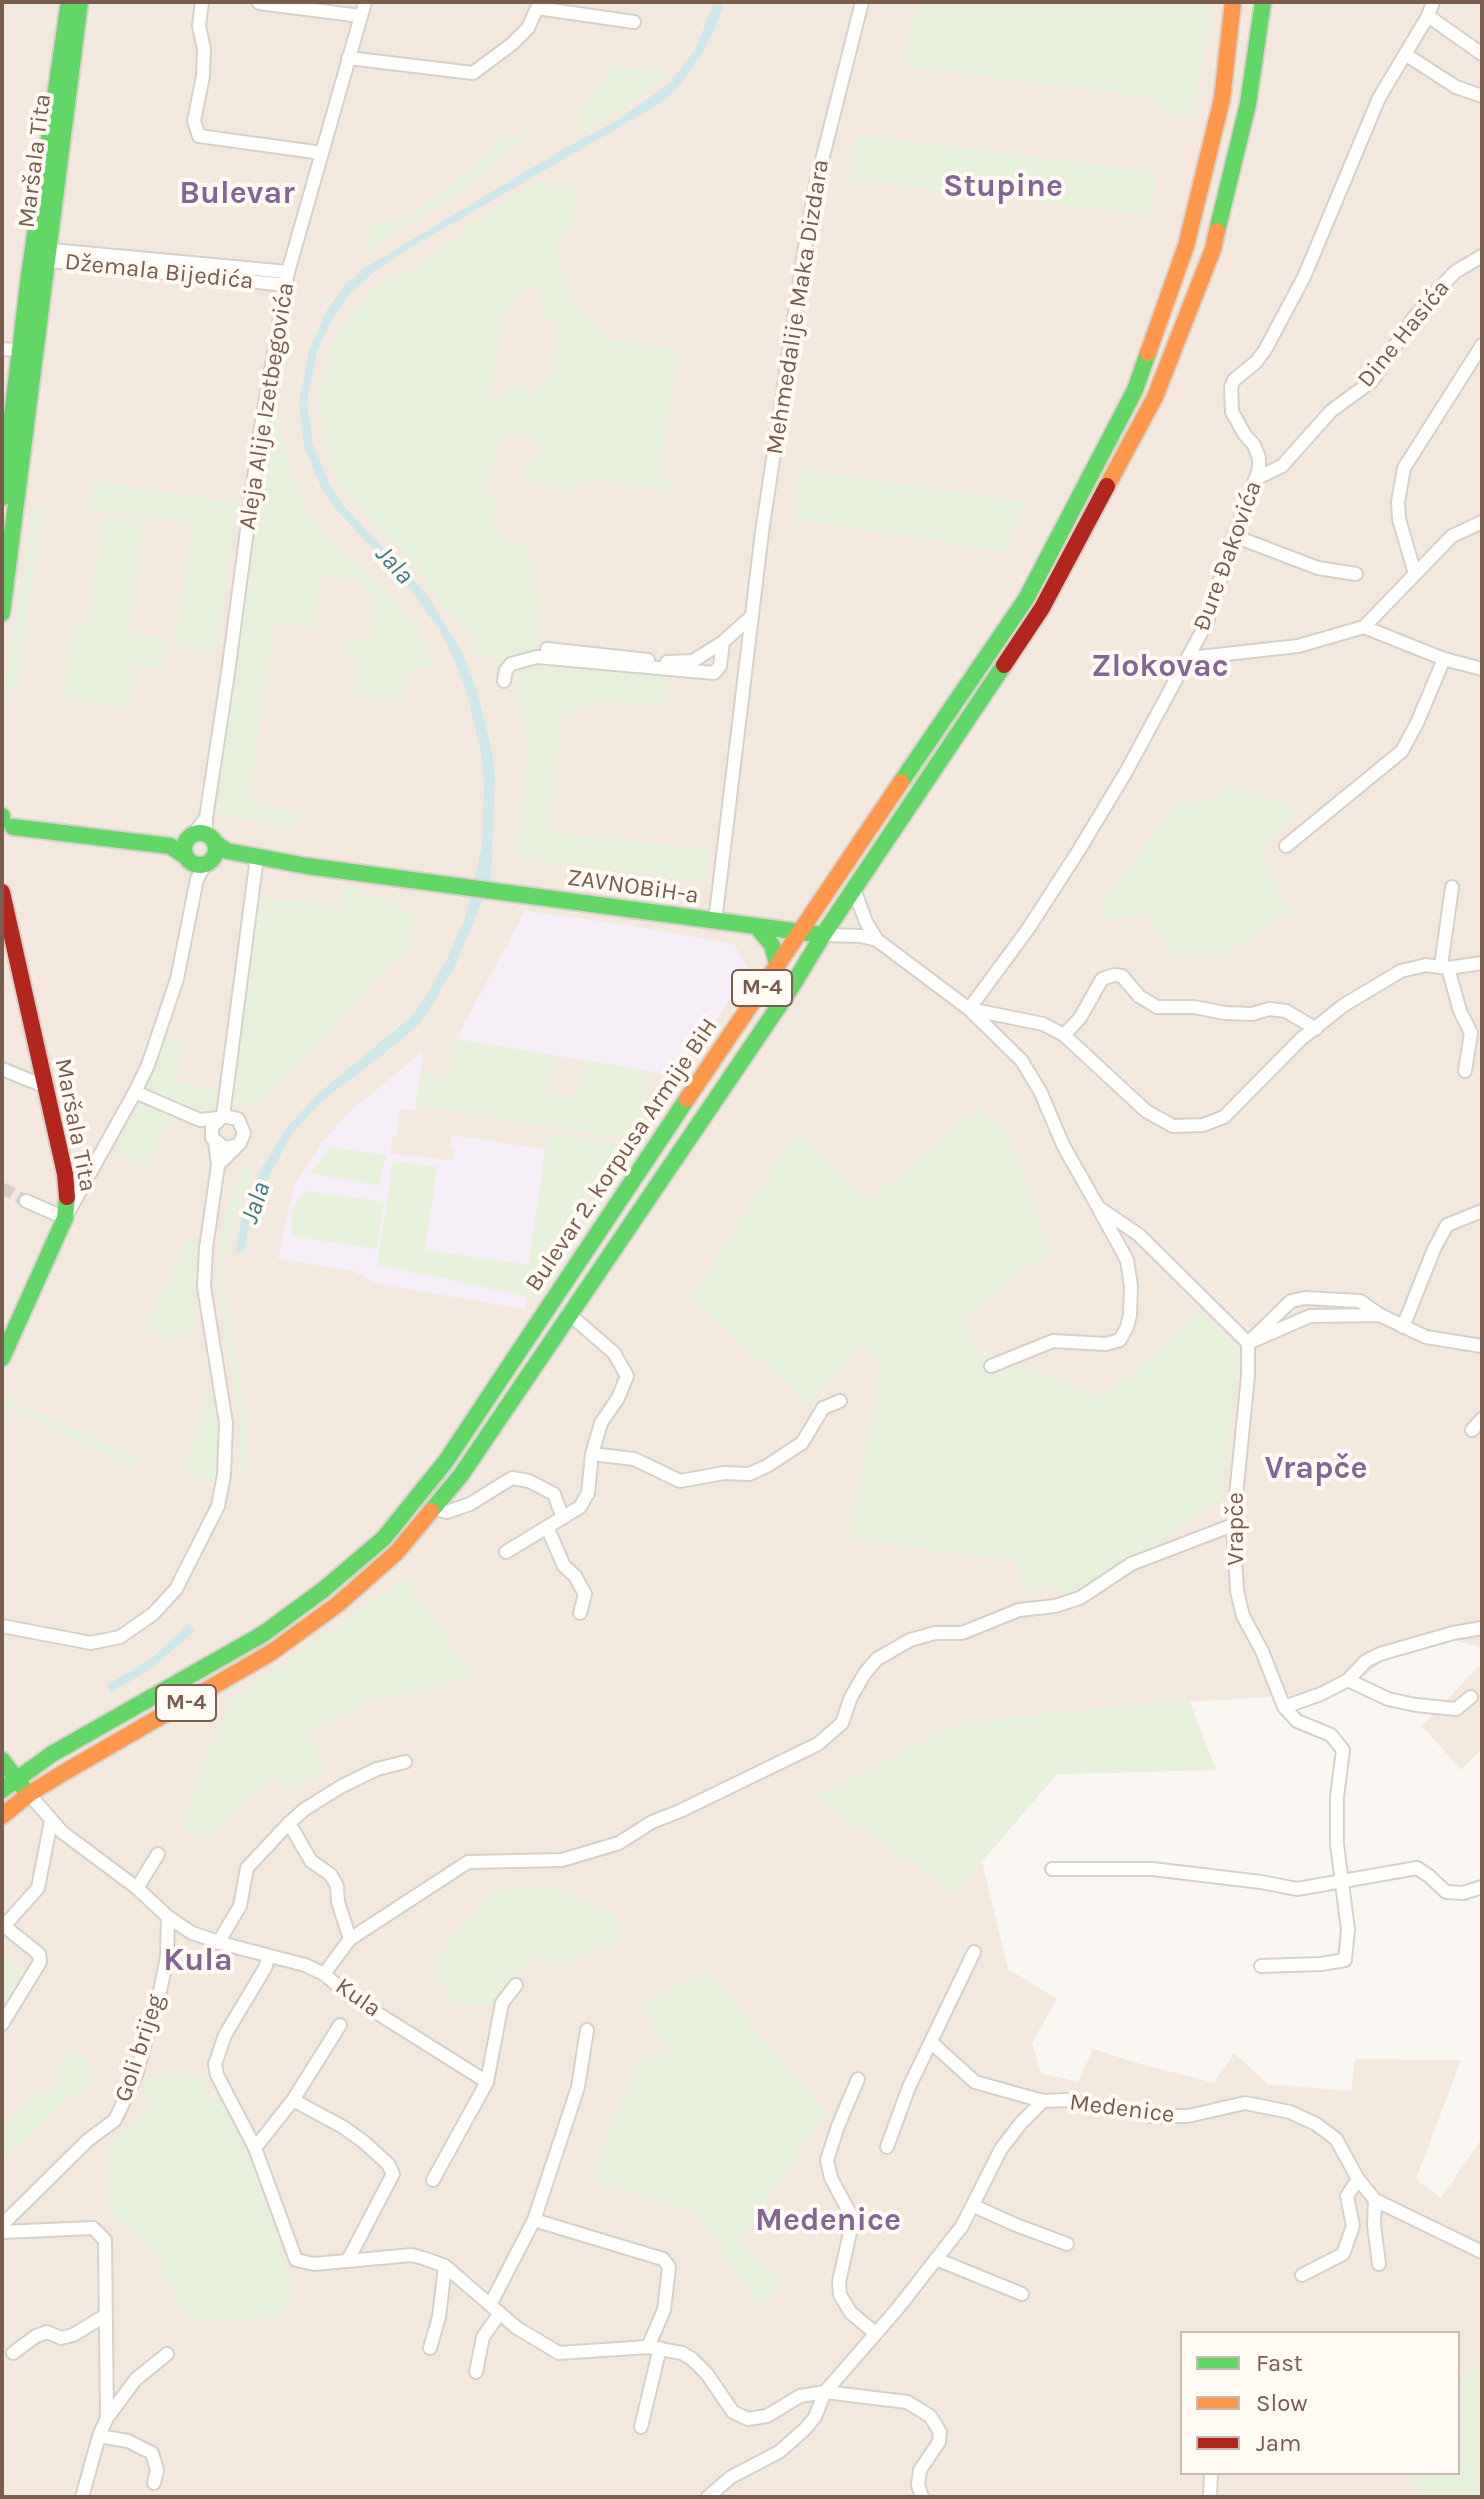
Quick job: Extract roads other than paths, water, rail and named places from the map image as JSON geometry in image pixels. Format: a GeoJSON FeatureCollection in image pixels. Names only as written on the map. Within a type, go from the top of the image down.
{"type":"FeatureCollection","features":[{"type":"Feature","properties":{"kind":"main road","name":"Maršala Tita"},"geometry":{"type":"LineString","coordinates":[[2,498],[27,351],[69,2]]}},
{"type":"Feature","properties":{"kind":"main road","name":"Maršala Tita"},"geometry":{"type":"LineString","coordinates":[[40,254],[80,2]]}},
{"type":"Feature","properties":{"kind":"main road","name":"Bulevar 2. korpusa Armije BiH"},"geometry":{"type":"LineString","coordinates":[[7,1782],[263,1634],[323,1590],[384,1538],[446,1461],[797,933],[1026,599],[1135,390],[1186,246],[1222,99],[1233,2]]}},
{"type":"Feature","properties":{"kind":"main road","name":"Bulevar 2. korpusa Armije BiH"},"geometry":{"type":"LineString","coordinates":[[29,1800],[272,1652],[350,1594],[396,1553],[461,1475],[1042,608],[1155,397],[1213,249],[1248,104],[1263,2]]}},
{"type":"Feature","properties":{"kind":"main road","name":"Maršala Tita"},"geometry":{"type":"LineString","coordinates":[[2,613],[27,351]]}},
{"type":"Feature","properties":{"kind":"main road"},"geometry":{"type":"LineString","coordinates":[[4,822],[170,846],[197,864],[208,862],[217,843]]}},
{"type":"Feature","properties":{"kind":"main road"},"geometry":{"type":"LineString","coordinates":[[170,846],[202,833],[217,843],[257,857]]}},
{"type":"Feature","properties":{"kind":"main road"},"geometry":{"type":"LineString","coordinates":[[187,858],[184,846],[191,836]]}},
{"type":"Feature","properties":{"kind":"main road","name":"ZAVNOBiH-a"},"geometry":{"type":"LineString","coordinates":[[257,857],[466,889],[757,927]]}},
{"type":"Feature","properties":{"kind":"main road","name":"Maršala Tita"},"geometry":{"type":"LineString","coordinates":[[2,892],[65,1174],[65,1218],[2,1358]]}},
{"type":"Feature","properties":{"kind":"main road"},"geometry":{"type":"LineString","coordinates":[[757,927],[823,935]]}},
{"type":"Feature","properties":{"kind":"main road"},"geometry":{"type":"LineString","coordinates":[[757,927],[772,945],[777,963]]}},
{"type":"Feature","properties":{"kind":"main road"},"geometry":{"type":"LineString","coordinates":[[2,1760],[7,1782],[29,1800]]}},
{"type":"Feature","properties":{"kind":"main road","name":"M-4"},"geometry":{"type":"LineString","coordinates":[[2,1816],[29,1800]]}},
{"type":"Feature","properties":{"kind":"street"},"geometry":{"type":"LineString","coordinates":[[202,2],[199,26],[204,49],[203,76],[194,121],[199,136],[322,153]]}},
{"type":"Feature","properties":{"kind":"street","name":"Aleja Alije Izetbegovića"},"geometry":{"type":"LineString","coordinates":[[206,818],[260,433],[288,278],[365,2]]}},
{"type":"Feature","properties":{"kind":"street","name":"Mehmedalije Maka Dizdara"},"geometry":{"type":"LineString","coordinates":[[715,922],[752,616],[814,194],[862,2]]}},
{"type":"Feature","properties":{"kind":"street","name":"Đure Đakovića"},"geometry":{"type":"LineString","coordinates":[[969,1009],[1028,929],[1079,850],[1190,658],[1207,622],[1234,536],[1257,478],[1259,458],[1232,412],[1231,387],[1234,380],[1265,350],[1304,277],[1379,98],[1428,16],[1433,2]]}},
{"type":"Feature","properties":{"kind":"street"},"geometry":{"type":"LineString","coordinates":[[259,3],[361,16]]}},
{"type":"Feature","properties":{"kind":"street"},"geometry":{"type":"LineString","coordinates":[[348,58],[473,73],[528,28],[537,8],[634,22]]}},
{"type":"Feature","properties":{"kind":"street"},"geometry":{"type":"LineString","coordinates":[[1428,16],[1482,54]]}},
{"type":"Feature","properties":{"kind":"street"},"geometry":{"type":"LineString","coordinates":[[1405,54],[1456,87],[1482,96]]}},
{"type":"Feature","properties":{"kind":"street","name":"Džemala Bijedića"},"geometry":{"type":"LineString","coordinates":[[40,254],[288,278]]}},
{"type":"Feature","properties":{"kind":"street","name":"Dine Hasića"},"geometry":{"type":"LineString","coordinates":[[1257,478],[1282,466],[1331,411],[1372,381],[1406,329],[1437,291],[1455,272],[1482,256]]}},
{"type":"Feature","properties":{"kind":"street"},"geometry":{"type":"LineString","coordinates":[[1415,574],[1399,519],[1398,502],[1404,468],[1482,345]]}},
{"type":"Feature","properties":{"kind":"street"},"geometry":{"type":"LineString","coordinates":[[2,349],[27,351]]}},
{"type":"Feature","properties":{"kind":"street"},"geometry":{"type":"LineString","coordinates":[[1190,658],[1298,646],[1364,627],[1452,536],[1482,522]]}},
{"type":"Feature","properties":{"kind":"street"},"geometry":{"type":"LineString","coordinates":[[1469,529],[1482,537]]}},
{"type":"Feature","properties":{"kind":"street"},"geometry":{"type":"LineString","coordinates":[[1234,536],[1318,568],[1356,574]]}},
{"type":"Feature","properties":{"kind":"street"},"geometry":{"type":"LineString","coordinates":[[547,649],[684,663],[693,661],[723,642],[752,616]]}},
{"type":"Feature","properties":{"kind":"street"},"geometry":{"type":"LineString","coordinates":[[1364,627],[1444,659],[1482,669]]}},
{"type":"Feature","properties":{"kind":"street"},"geometry":{"type":"LineString","coordinates":[[504,681],[511,664],[537,657],[714,673],[720,666],[723,642]]}},
{"type":"Feature","properties":{"kind":"street"},"geometry":{"type":"LineString","coordinates":[[1286,846],[1402,751],[1444,659]]}},
{"type":"Feature","properties":{"kind":"street"},"geometry":{"type":"LineString","coordinates":[[191,836],[206,818]]}},
{"type":"Feature","properties":{"kind":"street"},"geometry":{"type":"LineString","coordinates":[[206,818],[206,829],[217,843]]}},
{"type":"Feature","properties":{"kind":"street"},"geometry":{"type":"LineString","coordinates":[[2,1626],[91,1643],[120,1637],[153,1614],[176,1589],[218,1506],[223,1489],[226,1423],[204,1287],[206,1248],[218,1165],[212,1127],[220,1117],[257,857]]}},
{"type":"Feature","properties":{"kind":"street"},"geometry":{"type":"LineString","coordinates":[[187,858],[197,879]]}},
{"type":"Feature","properties":{"kind":"street"},"geometry":{"type":"LineString","coordinates":[[26,1201],[65,1218],[135,1092],[148,1065],[177,979],[197,879],[208,862]]}},
{"type":"Feature","properties":{"kind":"street"},"geometry":{"type":"LineString","coordinates":[[1452,887],[1444,967],[1460,1011],[1482,1049]]}},
{"type":"Feature","properties":{"kind":"street"},"geometry":{"type":"LineString","coordinates":[[854,889],[866,922],[877,940],[969,1009],[1022,1061],[1041,1093],[1063,1145],[1127,1260],[1131,1286],[1130,1315],[1120,1340],[1106,1344],[1053,1341],[991,1366]]}},
{"type":"Feature","properties":{"kind":"street"},"geometry":{"type":"LineString","coordinates":[[823,935],[861,936],[877,940]]}},
{"type":"Feature","properties":{"kind":"street"},"geometry":{"type":"LineString","coordinates":[[969,1009],[1043,1024],[1064,1035],[1146,1111],[1173,1126],[1203,1125],[1224,1117],[1301,1039],[1344,1005],[1401,971],[1426,965],[1444,967],[1482,963]]}},
{"type":"Feature","properties":{"kind":"street"},"geometry":{"type":"LineString","coordinates":[[1064,1035],[1080,1018],[1102,979],[1114,975],[1122,976],[1139,996],[1157,1007],[1194,1007],[1252,1014],[1269,1009],[1286,1011],[1316,1029]]}},
{"type":"Feature","properties":{"kind":"street"},"geometry":{"type":"LineString","coordinates":[[1465,1071],[1471,1033]]}},
{"type":"Feature","properties":{"kind":"street"},"geometry":{"type":"LineString","coordinates":[[2,1069],[44,1086]]}},
{"type":"Feature","properties":{"kind":"street"},"geometry":{"type":"LineString","coordinates":[[135,1092],[200,1120],[214,1140],[225,1148],[235,1146]]}},
{"type":"Feature","properties":{"kind":"street"},"geometry":{"type":"LineString","coordinates":[[200,1120],[234,1116],[242,1123],[243,1139],[218,1165]]}},
{"type":"Feature","properties":{"kind":"street"},"geometry":{"type":"LineString","coordinates":[[1098,1207],[1139,1235],[1177,1271],[1196,1295],[1248,1343]]}},
{"type":"Feature","properties":{"kind":"street"},"geometry":{"type":"LineString","coordinates":[[1403,1327],[1434,1249],[1447,1225],[1482,1211]]}},
{"type":"Feature","properties":{"kind":"street"},"geometry":{"type":"LineString","coordinates":[[1248,1343],[1291,1301],[1305,1298],[1360,1301],[1380,1315],[1426,1337],[1482,1346]]}},
{"type":"Feature","properties":{"kind":"street","name":"Bulevar 2. korpusa Armije BiH"},"geometry":{"type":"LineString","coordinates":[[506,1552],[580,1507],[588,1493],[592,1454],[601,1423],[618,1398],[627,1376],[614,1353],[568,1313]]}},
{"type":"Feature","properties":{"kind":"street"},"geometry":{"type":"LineString","coordinates":[[1248,1343],[1310,1316],[1380,1315]]}},
{"type":"Feature","properties":{"kind":"street","name":"Vrapče"},"geometry":{"type":"LineString","coordinates":[[1248,1343],[1248,1376],[1233,1525],[1237,1591],[1243,1616],[1262,1651],[1284,1707]]}},
{"type":"Feature","properties":{"kind":"street"},"geometry":{"type":"LineString","coordinates":[[592,1454],[634,1459],[680,1481],[724,1473],[749,1474],[783,1457],[802,1443],[823,1408],[840,1401]]}},
{"type":"Feature","properties":{"kind":"street"},"geometry":{"type":"LineString","coordinates":[[1472,1430],[1482,1419]]}},
{"type":"Feature","properties":{"kind":"street"},"geometry":{"type":"LineString","coordinates":[[434,1509],[447,1512],[470,1504],[512,1478],[529,1481],[554,1494],[563,1518]]}},
{"type":"Feature","properties":{"kind":"street"},"geometry":{"type":"LineString","coordinates":[[324,1974],[350,1939],[468,1862],[562,1860],[619,1843],[652,1822],[818,1744],[842,1723],[851,1697],[877,1659],[910,1640],[935,1633],[962,1633],[1019,1610],[1055,1606],[1080,1598],[1131,1564],[1233,1525]]}},
{"type":"Feature","properties":{"kind":"street"},"geometry":{"type":"LineString","coordinates":[[547,1527],[564,1566],[575,1576],[585,1594],[580,1613]]}},
{"type":"Feature","properties":{"kind":"street"},"geometry":{"type":"LineString","coordinates":[[1261,1966],[1345,1960],[1348,1930],[1340,1880],[1337,1797],[1343,1750],[1331,1735],[1297,1721],[1284,1707],[1321,1694],[1348,1680],[1366,1661],[1380,1654],[1482,1628]]}},
{"type":"Feature","properties":{"kind":"street"},"geometry":{"type":"LineString","coordinates":[[1348,1680],[1388,1699],[1416,1705],[1456,1709],[1471,1697]]}},
{"type":"Feature","properties":{"kind":"street"},"geometry":{"type":"LineString","coordinates":[[218,1943],[240,1906],[247,1868],[289,1823],[342,1786],[377,1769],[405,1762]]}},
{"type":"Feature","properties":{"kind":"street","name":"Kula"},"geometry":{"type":"LineString","coordinates":[[29,1800],[62,1832],[192,1933],[218,1943],[305,1965],[324,1974],[350,1996],[487,2082]]}},
{"type":"Feature","properties":{"kind":"street"},"geometry":{"type":"LineString","coordinates":[[2,2024],[40,1962],[39,1954],[4,1926],[38,1888],[51,1821]]}},
{"type":"Feature","properties":{"kind":"street","name":"Kula"},"geometry":{"type":"LineString","coordinates":[[289,1823],[311,1861],[331,1875],[337,1886],[338,1902],[350,1939]]}},
{"type":"Feature","properties":{"kind":"street"},"geometry":{"type":"LineString","coordinates":[[137,1888],[158,1854]]}},
{"type":"Feature","properties":{"kind":"street"},"geometry":{"type":"LineString","coordinates":[[1052,1869],[1152,1869],[1297,1889],[1417,1868],[1446,1892],[1463,1893],[1482,1887]]}},
{"type":"Feature","properties":{"kind":"street","name":"Goli brijeg"},"geometry":{"type":"LineString","coordinates":[[2,2225],[88,2140],[115,2120],[136,2075],[160,1991],[167,1957],[168,1917]]}},
{"type":"Feature","properties":{"kind":"street"},"geometry":{"type":"LineString","coordinates":[[887,2147],[909,2087],[974,1952]]}},
{"type":"Feature","properties":{"kind":"street"},"geometry":{"type":"LineString","coordinates":[[269,1956],[225,2035],[215,2064],[217,2075],[255,2148],[296,2260],[314,2264],[412,2255],[445,2266],[533,2339],[559,2353],[654,2347],[682,2353],[707,2374],[733,2412],[748,2419],[767,2416],[800,2396],[825,2392],[907,2402],[930,2416],[940,2432],[939,2442],[920,2470],[918,2485],[922,2497]]}},
{"type":"Feature","properties":{"kind":"street"},"geometry":{"type":"LineString","coordinates":[[433,2180],[487,2082],[502,2003],[516,1985]]}},
{"type":"Feature","properties":{"kind":"street"},"geometry":{"type":"LineString","coordinates":[[255,2148],[293,2100],[340,2025]]}},
{"type":"Feature","properties":{"kind":"street"},"geometry":{"type":"LineString","coordinates":[[476,2372],[483,2337],[534,2220],[578,2087],[587,2030]]}},
{"type":"Feature","properties":{"kind":"street","name":"Medenice"},"geometry":{"type":"LineString","coordinates":[[932,2043],[975,2082],[1043,2101],[1065,2100],[1150,2116],[1188,2116],[1245,2103],[1290,2112],[1316,2124],[1336,2139],[1358,2179],[1375,2200],[1482,2252]]}},
{"type":"Feature","properties":{"kind":"street"},"geometry":{"type":"LineString","coordinates":[[858,2079],[827,2160],[831,2178],[853,2219],[839,2282],[840,2295],[851,2313],[874,2332]]}},
{"type":"Feature","properties":{"kind":"street"},"geometry":{"type":"LineString","coordinates":[[293,2100],[364,2142],[388,2164],[393,2174],[348,2260]]}},
{"type":"Feature","properties":{"kind":"street","name":"Medenice"},"geometry":{"type":"LineString","coordinates":[[708,2497],[731,2477],[779,2452],[805,2429],[815,2417],[825,2392],[898,2308],[962,2226],[1001,2149],[1043,2101]]}},
{"type":"Feature","properties":{"kind":"street"},"geometry":{"type":"LineString","coordinates":[[1302,2275],[1343,2254],[1353,2226],[1347,2196],[1358,2179]]}},
{"type":"Feature","properties":{"kind":"street"},"geometry":{"type":"LineString","coordinates":[[1375,2200],[1374,2225],[1379,2264]]}},
{"type":"Feature","properties":{"kind":"street"},"geometry":{"type":"LineString","coordinates":[[974,2206],[1067,2244]]}},
{"type":"Feature","properties":{"kind":"street"},"geometry":{"type":"LineString","coordinates":[[534,2220],[663,2259],[669,2267],[664,2310],[654,2347],[641,2427]]}},
{"type":"Feature","properties":{"kind":"street"},"geometry":{"type":"LineString","coordinates":[[2,2232],[93,2228],[105,2240],[107,2418]]}},
{"type":"Feature","properties":{"kind":"street"},"geometry":{"type":"LineString","coordinates":[[936,2259],[1022,2294]]}},
{"type":"Feature","properties":{"kind":"street"},"geometry":{"type":"LineString","coordinates":[[430,2348],[439,2317],[445,2266]]}},
{"type":"Feature","properties":{"kind":"street"},"geometry":{"type":"LineString","coordinates":[[13,2353],[36,2336],[47,2332],[61,2338],[73,2335],[106,2315]]}},
{"type":"Feature","properties":{"kind":"street"},"geometry":{"type":"LineString","coordinates":[[82,2497],[107,2418],[136,2379],[167,2354]]}},
{"type":"Feature","properties":{"kind":"street"},"geometry":{"type":"LineString","coordinates":[[99,2436],[128,2441],[152,2453],[157,2470],[154,2483]]}},
{"type":"Feature","properties":{"kind":"street"},"geometry":{"type":"LineString","coordinates":[[1210,2497],[1211,2475]]}},
{"type":"Feature","properties":{"kind":"water","name":"Jala"},"geometry":{"type":"Polygon","coordinates":[[[714,2],[724,2],[715,29],[702,54],[676,90],[661,103],[375,271],[349,295],[317,351],[307,402],[313,444],[330,485],[345,507],[427,595],[461,650],[476,687],[492,751],[495,779],[491,880],[456,964],[427,1013],[418,1025],[385,1053],[323,1100],[293,1132],[258,1197],[250,1219],[244,1253],[235,1252],[242,1216],[261,1169],[288,1126],[319,1093],[411,1017],[426,996],[465,918],[482,846],[484,779],[481,752],[466,690],[453,657],[439,629],[406,583],[337,511],[322,489],[304,447],[299,402],[310,348],[328,308],[363,269],[614,122],[669,84],[695,50],[714,2]]]}},
{"type":"Feature","properties":{"kind":"water"},"geometry":{"type":"Polygon","coordinates":[[[189,1624],[195,1630],[180,1644],[154,1666],[111,1693],[107,1685],[149,1660],[189,1624]]]}},
{"type":"Feature","properties":{"kind":"tunnel"},"geometry":{"type":"LineString","coordinates":[[2,1188],[26,1201]]}},
{"type":"Feature","properties":{"kind":"district","name":"Stupine"},"geometry":{"type":"Point","coordinates":[1003,187]}},
{"type":"Feature","properties":{"kind":"district","name":"Bulevar"},"geometry":{"type":"Point","coordinates":[237,194]}},
{"type":"Feature","properties":{"kind":"district","name":"Zlokovac"},"geometry":{"type":"Point","coordinates":[1160,667]}},
{"type":"Feature","properties":{"kind":"district","name":"Vrapče"},"geometry":{"type":"Point","coordinates":[1316,1469]}},
{"type":"Feature","properties":{"kind":"district","name":"Kula"},"geometry":{"type":"Point","coordinates":[198,1961]}},
{"type":"Feature","properties":{"kind":"district","name":"Medenice"},"geometry":{"type":"Point","coordinates":[828,2221]}}]}
